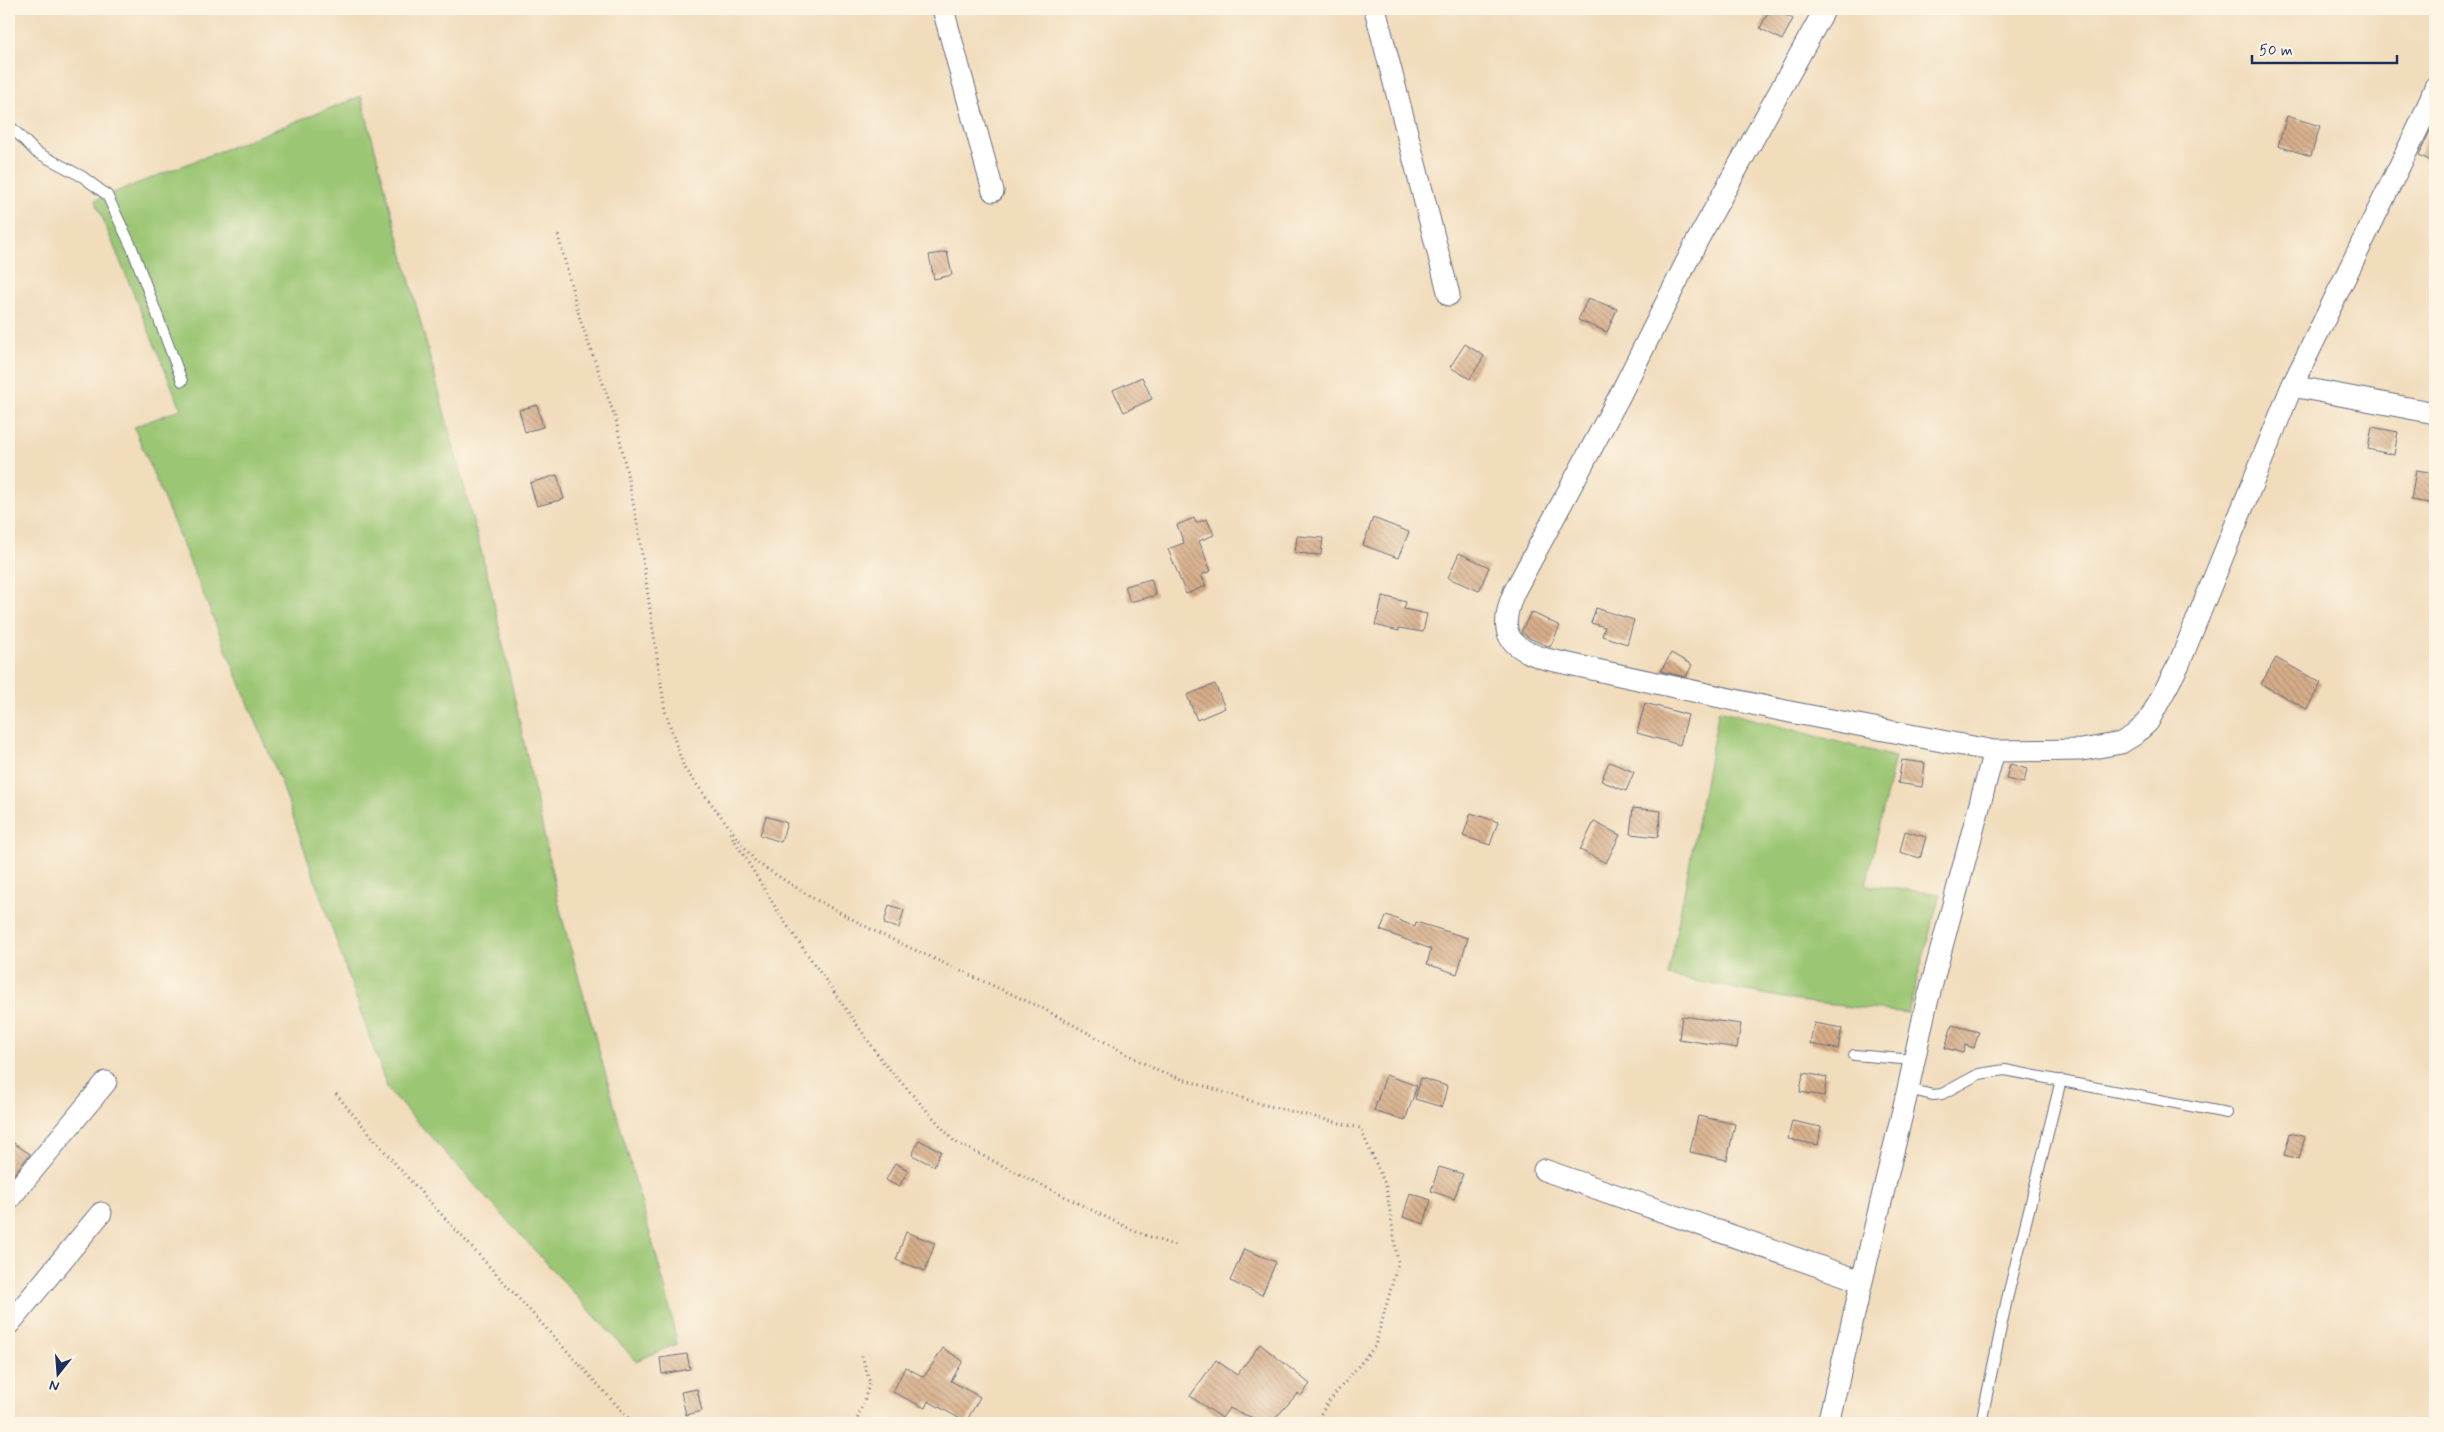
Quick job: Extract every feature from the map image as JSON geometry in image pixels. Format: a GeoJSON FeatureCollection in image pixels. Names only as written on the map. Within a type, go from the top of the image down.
{"type":"FeatureCollection","features":[{"type":"Feature","properties":{"kind":"street"},"geometry":{"type":"LineString","coordinates":[[943,9],[993,190]]}},
{"type":"Feature","properties":{"kind":"street"},"geometry":{"type":"LineString","coordinates":[[1375,9],[1449,295]]}},
{"type":"Feature","properties":{"kind":"street"},"geometry":{"type":"LineString","coordinates":[[1825,9],[1697,241],[1619,397],[1514,592],[1505,621],[1507,631],[1512,643],[1546,659],[1790,712],[1994,751],[2103,748],[2121,743],[2148,722],[2180,664],[2292,386],[2422,120],[2435,87]]}},
{"type":"Feature","properties":{"kind":"street"},"geometry":{"type":"LineString","coordinates":[[2292,386],[2435,413]]}},
{"type":"Feature","properties":{"kind":"street"},"geometry":{"type":"LineString","coordinates":[[1828,1423],[1938,958],[1994,751]]}},
{"type":"Feature","properties":{"kind":"street"},"geometry":{"type":"LineString","coordinates":[[9,1199],[106,1082]]}},
{"type":"Feature","properties":{"kind":"street"},"geometry":{"type":"LineString","coordinates":[[1544,1170],[1861,1281]]}},
{"type":"Feature","properties":{"kind":"street"},"geometry":{"type":"LineString","coordinates":[[9,1324],[101,1213]]}},
{"type":"Feature","properties":{"kind":"lane"},"geometry":{"type":"LineString","coordinates":[[9,125],[36,152],[83,177],[107,195],[132,248],[182,381]]}},
{"type":"Feature","properties":{"kind":"lane"},"geometry":{"type":"LineString","coordinates":[[1854,1055],[1914,1060]]}},
{"type":"Feature","properties":{"kind":"lane"},"geometry":{"type":"LineString","coordinates":[[1908,1089],[1932,1095],[1942,1094],[1979,1074],[1993,1070],[2018,1071],[2227,1113]]}},
{"type":"Feature","properties":{"kind":"lane"},"geometry":{"type":"LineString","coordinates":[[1981,1423],[2007,1299],[2061,1080]]}},
{"type":"Feature","properties":{"kind":"path"},"geometry":{"type":"LineString","coordinates":[[558,235],[580,319],[616,420],[638,527],[665,711],[684,768],[756,862],[812,897],[880,934],[1042,1008],[1160,1072],[1261,1104],[1360,1128],[1386,1186],[1398,1264],[1375,1346],[1327,1404],[1315,1423]]}},
{"type":"Feature","properties":{"kind":"path"},"geometry":{"type":"LineString","coordinates":[[722,819],[782,918],[883,1062],[955,1142],[1134,1231],[1178,1247]]}},
{"type":"Feature","properties":{"kind":"path"},"geometry":{"type":"LineString","coordinates":[[336,1094],[398,1167],[633,1423]]}},
{"type":"Feature","properties":{"kind":"path"},"geometry":{"type":"LineString","coordinates":[[856,1423],[870,1383],[862,1356]]}},
{"type":"Feature","properties":{"kind":"green space"},"geometry":{"type":"Polygon","coordinates":[[[361,96],[491,589],[561,914],[667,1295],[677,1344],[636,1361],[388,1090],[281,782],[134,427],[181,409],[95,200],[361,96]]]}},
{"type":"Feature","properties":{"kind":"green space"},"geometry":{"type":"Polygon","coordinates":[[[1719,710],[1895,757],[1866,885],[1940,894],[1908,1013],[1805,1002],[1668,976],[1719,710]]]}},
{"type":"Feature","properties":{"kind":"building"},"geometry":{"type":"Polygon","coordinates":[[[1770,9],[1774,9],[1793,19],[1782,40],[1760,28],[1770,9]]]}},
{"type":"Feature","properties":{"kind":"building"},"geometry":{"type":"Polygon","coordinates":[[[2287,116],[2320,126],[2311,156],[2278,146],[2287,116]]]}},
{"type":"Feature","properties":{"kind":"building"},"geometry":{"type":"Polygon","coordinates":[[[2435,120],[2435,163],[2419,155],[2435,120]]]}},
{"type":"Feature","properties":{"kind":"building"},"geometry":{"type":"Polygon","coordinates":[[[947,252],[952,275],[934,279],[929,255],[947,252]]]}},
{"type":"Feature","properties":{"kind":"building"},"geometry":{"type":"Polygon","coordinates":[[[1588,298],[1617,309],[1607,332],[1578,320],[1588,298]]]}},
{"type":"Feature","properties":{"kind":"building"},"geometry":{"type":"Polygon","coordinates":[[[1465,344],[1484,356],[1470,379],[1450,367],[1465,344]]]}},
{"type":"Feature","properties":{"kind":"building"},"geometry":{"type":"Polygon","coordinates":[[[1142,377],[1152,399],[1124,412],[1113,390],[1142,377]]]}},
{"type":"Feature","properties":{"kind":"building"},"geometry":{"type":"Polygon","coordinates":[[[537,405],[543,427],[525,432],[519,410],[537,405]]]}},
{"type":"Feature","properties":{"kind":"building"},"geometry":{"type":"Polygon","coordinates":[[[2372,427],[2398,432],[2394,455],[2368,449],[2372,427]]]}},
{"type":"Feature","properties":{"kind":"building"},"geometry":{"type":"Polygon","coordinates":[[[2416,470],[2435,473],[2435,504],[2411,500],[2416,470]]]}},
{"type":"Feature","properties":{"kind":"building"},"geometry":{"type":"Polygon","coordinates":[[[557,475],[564,499],[537,506],[530,483],[557,475]]]}},
{"type":"Feature","properties":{"kind":"building"},"geometry":{"type":"Polygon","coordinates":[[[1194,518],[1196,523],[1207,519],[1214,535],[1199,541],[1211,571],[1201,575],[1206,586],[1186,594],[1168,549],[1184,543],[1177,525],[1194,518]]]}},
{"type":"Feature","properties":{"kind":"building"},"geometry":{"type":"Polygon","coordinates":[[[1373,518],[1409,532],[1398,558],[1363,545],[1373,518]]]}},
{"type":"Feature","properties":{"kind":"building"},"geometry":{"type":"Polygon","coordinates":[[[1297,536],[1323,538],[1321,555],[1295,553],[1297,536]]]}},
{"type":"Feature","properties":{"kind":"building"},"geometry":{"type":"Polygon","coordinates":[[[1459,553],[1489,567],[1479,591],[1448,578],[1459,553]]]}},
{"type":"Feature","properties":{"kind":"building"},"geometry":{"type":"Polygon","coordinates":[[[1151,579],[1156,595],[1130,602],[1125,586],[1151,579]]]}},
{"type":"Feature","properties":{"kind":"building"},"geometry":{"type":"Polygon","coordinates":[[[1383,596],[1406,602],[1404,609],[1427,614],[1423,632],[1399,628],[1399,631],[1375,625],[1383,596]]]}},
{"type":"Feature","properties":{"kind":"building"},"geometry":{"type":"Polygon","coordinates":[[[1596,608],[1634,620],[1627,644],[1602,636],[1605,627],[1591,623],[1596,608]]]}},
{"type":"Feature","properties":{"kind":"building"},"geometry":{"type":"Polygon","coordinates":[[[1531,612],[1560,626],[1550,647],[1529,638],[1521,632],[1531,612]]]}},
{"type":"Feature","properties":{"kind":"building"},"geometry":{"type":"Polygon","coordinates":[[[1671,653],[1692,665],[1686,677],[1661,671],[1671,653]]]}},
{"type":"Feature","properties":{"kind":"building"},"geometry":{"type":"Polygon","coordinates":[[[2276,658],[2321,683],[2307,709],[2261,684],[2276,658]]]}},
{"type":"Feature","properties":{"kind":"building"},"geometry":{"type":"Polygon","coordinates":[[[1215,684],[1225,708],[1197,720],[1187,695],[1215,684]]]}},
{"type":"Feature","properties":{"kind":"building"},"geometry":{"type":"Polygon","coordinates":[[[1645,703],[1688,715],[1680,745],[1637,733],[1645,703]]]}},
{"type":"Feature","properties":{"kind":"building"},"geometry":{"type":"Polygon","coordinates":[[[1902,760],[1925,763],[1922,787],[1898,783],[1902,760]]]}},
{"type":"Feature","properties":{"kind":"building"},"geometry":{"type":"Polygon","coordinates":[[[1609,762],[1634,772],[1626,791],[1601,781],[1609,762]]]}},
{"type":"Feature","properties":{"kind":"building"},"geometry":{"type":"Polygon","coordinates":[[[2010,764],[2027,769],[2024,783],[2006,779],[2010,764]]]}},
{"type":"Feature","properties":{"kind":"building"},"geometry":{"type":"Polygon","coordinates":[[[1633,808],[1661,811],[1658,837],[1630,834],[1633,808]]]}},
{"type":"Feature","properties":{"kind":"building"},"geometry":{"type":"Polygon","coordinates":[[[1471,813],[1498,822],[1490,845],[1463,836],[1471,813]]]}},
{"type":"Feature","properties":{"kind":"building"},"geometry":{"type":"Polygon","coordinates":[[[766,816],[787,823],[781,842],[760,835],[766,816]]]}},
{"type":"Feature","properties":{"kind":"building"},"geometry":{"type":"Polygon","coordinates":[[[1594,822],[1620,835],[1606,863],[1580,850],[1594,822]]]}},
{"type":"Feature","properties":{"kind":"building"},"geometry":{"type":"Polygon","coordinates":[[[1905,831],[1926,837],[1920,858],[1900,852],[1905,831]]]}},
{"type":"Feature","properties":{"kind":"building"},"geometry":{"type":"Polygon","coordinates":[[[889,905],[904,910],[899,928],[884,924],[889,905]]]}},
{"type":"Feature","properties":{"kind":"building"},"geometry":{"type":"Polygon","coordinates":[[[1387,915],[1415,927],[1416,922],[1468,938],[1457,974],[1427,964],[1431,949],[1380,930],[1387,915]]]}},
{"type":"Feature","properties":{"kind":"building"},"geometry":{"type":"Polygon","coordinates":[[[1682,1016],[1741,1024],[1737,1048],[1679,1039],[1682,1016]]]}},
{"type":"Feature","properties":{"kind":"building"},"geometry":{"type":"Polygon","coordinates":[[[1814,1023],[1842,1028],[1838,1049],[1810,1044],[1814,1023]]]}},
{"type":"Feature","properties":{"kind":"building"},"geometry":{"type":"Polygon","coordinates":[[[1952,1025],[1979,1032],[1974,1048],[1965,1045],[1963,1053],[1945,1048],[1952,1025]]]}},
{"type":"Feature","properties":{"kind":"building"},"geometry":{"type":"Polygon","coordinates":[[[1803,1073],[1827,1077],[1824,1096],[1800,1092],[1803,1073]]]}},
{"type":"Feature","properties":{"kind":"building"},"geometry":{"type":"Polygon","coordinates":[[[1386,1075],[1417,1086],[1405,1121],[1374,1111],[1386,1075]]]}},
{"type":"Feature","properties":{"kind":"building"},"geometry":{"type":"Polygon","coordinates":[[[1421,1078],[1447,1086],[1442,1107],[1415,1099],[1421,1078]]]}},
{"type":"Feature","properties":{"kind":"building"},"geometry":{"type":"Polygon","coordinates":[[[1698,1116],[1735,1124],[1727,1160],[1690,1152],[1698,1116]]]}},
{"type":"Feature","properties":{"kind":"building"},"geometry":{"type":"Polygon","coordinates":[[[1792,1121],[1821,1127],[1818,1145],[1788,1139],[1792,1121]]]}},
{"type":"Feature","properties":{"kind":"building"},"geometry":{"type":"Polygon","coordinates":[[[2290,1133],[2305,1137],[2299,1159],[2284,1155],[2290,1133]]]}},
{"type":"Feature","properties":{"kind":"building"},"geometry":{"type":"Polygon","coordinates":[[[9,1140],[30,1154],[9,1180],[9,1140]]]}},
{"type":"Feature","properties":{"kind":"building"},"geometry":{"type":"Polygon","coordinates":[[[919,1140],[941,1151],[934,1166],[912,1155],[919,1140]]]}},
{"type":"Feature","properties":{"kind":"building"},"geometry":{"type":"Polygon","coordinates":[[[895,1163],[908,1170],[899,1187],[886,1180],[895,1163]]]}},
{"type":"Feature","properties":{"kind":"building"},"geometry":{"type":"Polygon","coordinates":[[[1439,1167],[1463,1174],[1454,1199],[1431,1191],[1439,1167]]]}},
{"type":"Feature","properties":{"kind":"building"},"geometry":{"type":"Polygon","coordinates":[[[1410,1193],[1431,1200],[1424,1224],[1403,1217],[1410,1193]]]}},
{"type":"Feature","properties":{"kind":"building"},"geometry":{"type":"Polygon","coordinates":[[[906,1232],[935,1243],[925,1271],[896,1260],[906,1232]]]}},
{"type":"Feature","properties":{"kind":"building"},"geometry":{"type":"Polygon","coordinates":[[[1244,1249],[1276,1262],[1262,1295],[1230,1281],[1244,1249]]]}},
{"type":"Feature","properties":{"kind":"building"},"geometry":{"type":"Polygon","coordinates":[[[1260,1344],[1310,1384],[1301,1396],[1298,1393],[1271,1423],[1265,1423],[1229,1408],[1222,1418],[1190,1396],[1216,1360],[1237,1375],[1260,1344]]]}},
{"type":"Feature","properties":{"kind":"building"},"geometry":{"type":"Polygon","coordinates":[[[943,1348],[963,1361],[951,1381],[980,1397],[966,1422],[928,1401],[925,1408],[893,1392],[905,1367],[924,1377],[943,1348]]]}},
{"type":"Feature","properties":{"kind":"building"},"geometry":{"type":"Polygon","coordinates":[[[687,1354],[690,1369],[662,1374],[660,1358],[687,1354]]]}},
{"type":"Feature","properties":{"kind":"building"},"geometry":{"type":"Polygon","coordinates":[[[697,1389],[702,1411],[686,1415],[681,1392],[697,1389]]]}}]}
